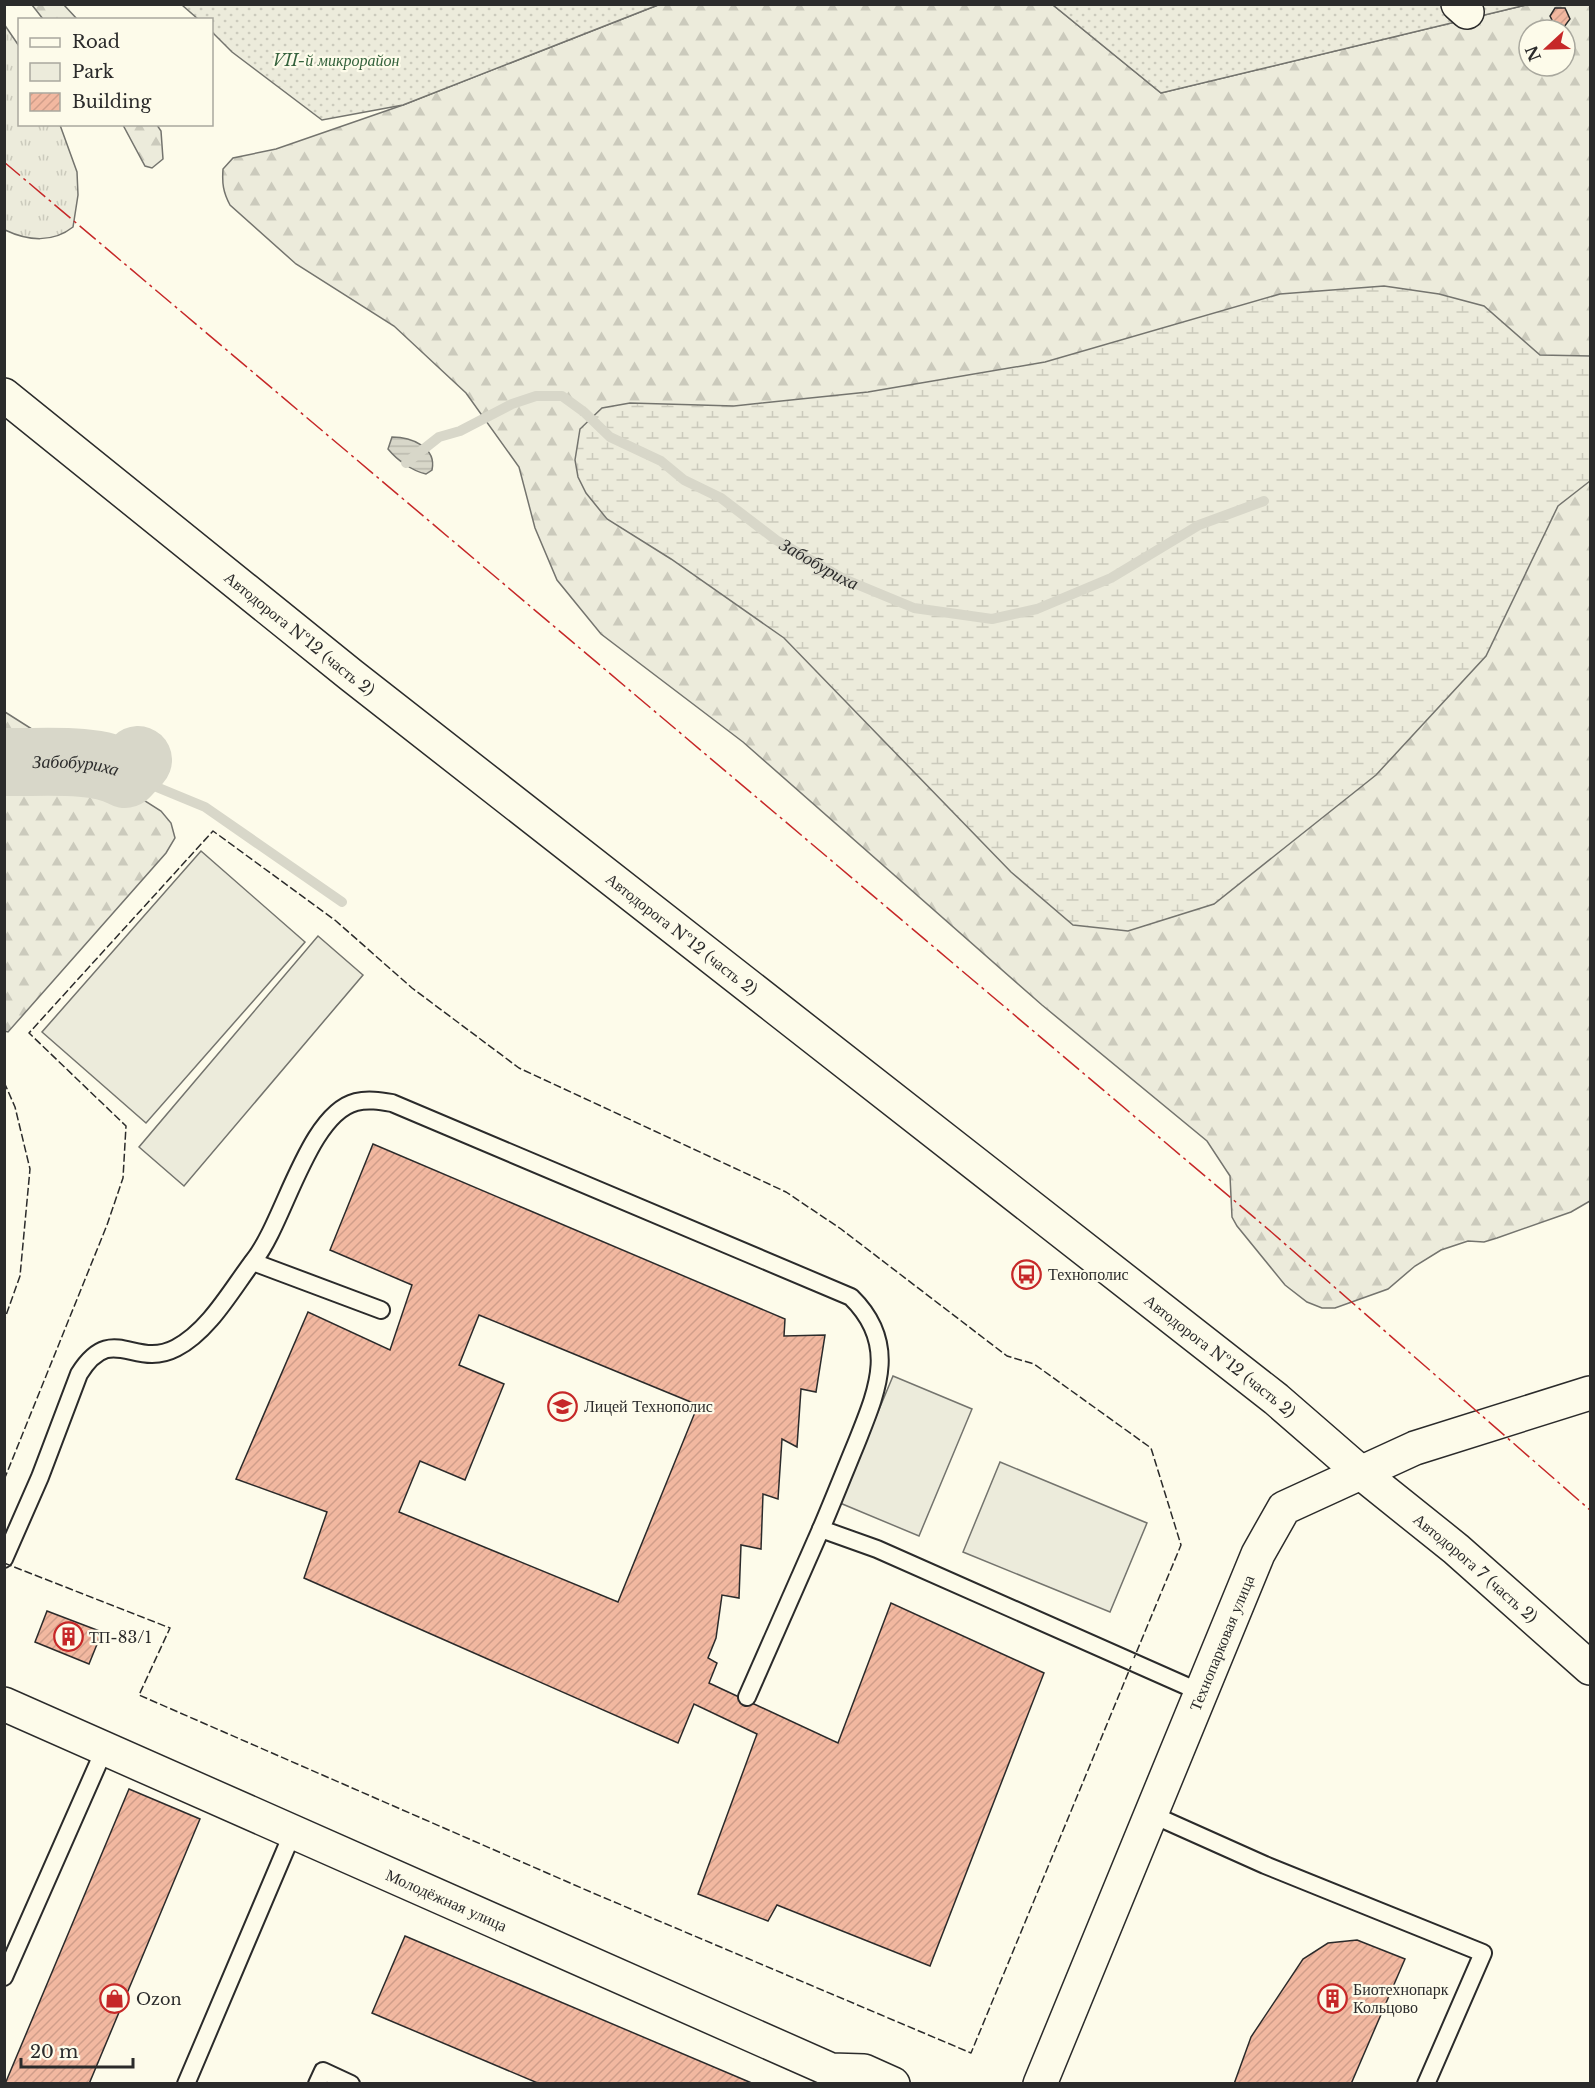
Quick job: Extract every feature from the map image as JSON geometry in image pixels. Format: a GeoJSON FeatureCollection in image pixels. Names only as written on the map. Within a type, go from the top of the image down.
{"type":"FeatureCollection","features":[{"type":"Feature","properties":{"kind":"street","name":"Автодорога №12 (часть 2)"},"geometry":{"type":"LineString","coordinates":[[4,395],[351,675],[1275,1399],[1360,1472]]}},
{"type":"Feature","properties":{"kind":"street","name":"Технопарковая улица"},"geometry":{"type":"LineString","coordinates":[[1040,2084],[1258,1554],[1284,1508],[1415,1448],[1590,1393]]}},
{"type":"Feature","properties":{"kind":"street","name":"Автодорога 7 (часть 2)"},"geometry":{"type":"LineString","coordinates":[[1360,1472],[1456,1549],[1590,1668]]}},
{"type":"Feature","properties":{"kind":"street","name":"Молодёжная улица"},"geometry":{"type":"LineString","coordinates":[[4,1704],[831,2070],[864,2071],[893,2084]]}},
{"type":"Feature","properties":{"kind":"lane"},"geometry":{"type":"LineString","coordinates":[[4,1559],[40,1477],[80,1374],[89,1359],[101,1350],[114,1347],[148,1355],[163,1353],[177,1347],[202,1328],[260,1253],[316,1136],[334,1116],[354,1102],[372,1100],[392,1103],[851,1297],[866,1311],[876,1332],[881,1360],[876,1394],[822,1529],[747,1697]]}},
{"type":"Feature","properties":{"kind":"lane"},"geometry":{"type":"LineString","coordinates":[[253,1262],[381,1310]]}},
{"type":"Feature","properties":{"kind":"lane"},"geometry":{"type":"LineString","coordinates":[[822,1529],[877,1549],[1200,1692]]}},
{"type":"Feature","properties":{"kind":"lane"},"geometry":{"type":"LineString","coordinates":[[4,1977],[105,1748]]}},
{"type":"Feature","properties":{"kind":"lane"},"geometry":{"type":"LineString","coordinates":[[1150,1814],[1265,1865],[1483,1953],[1426,2084]]}},
{"type":"Feature","properties":{"kind":"lane"},"geometry":{"type":"LineString","coordinates":[[186,2084],[293,1832]]}},
{"type":"Feature","properties":{"kind":"lane"},"geometry":{"type":"LineString","coordinates":[[317,2084],[323,2071],[351,2084]]}},
{"type":"Feature","properties":{"kind":"green space"},"geometry":{"type":"Polygon","coordinates":[[[32,5],[64,5],[76,18],[42,18],[32,5]]]}},
{"type":"Feature","properties":{"kind":"green space","name":"VII-й микрорайон"},"geometry":{"type":"Polygon","coordinates":[[[182,5],[658,5],[403,105],[322,120],[232,52],[213,33],[213,18],[197,18],[182,5]]]}},
{"type":"Feature","properties":{"kind":"green space"},"geometry":{"type":"Polygon","coordinates":[[[658,5],[1053,5],[1161,93],[1526,5],[1590,5],[1590,1201],[1571,1212],[1497,1238],[1484,1242],[1468,1241],[1441,1250],[1415,1266],[1388,1289],[1335,1308],[1322,1308],[1307,1302],[1285,1285],[1232,1217],[1230,1176],[1207,1141],[1042,1005],[743,742],[601,634],[557,580],[535,528],[519,467],[466,393],[394,326],[296,264],[230,205],[224,187],[223,169],[233,158],[276,149],[403,105],[658,5]]]}},
{"type":"Feature","properties":{"kind":"green space"},"geometry":{"type":"Polygon","coordinates":[[[1053,5],[1526,5],[1161,93],[1053,5]]]}},
{"type":"Feature","properties":{"kind":"green space"},"geometry":{"type":"Polygon","coordinates":[[[4,24],[18,45],[18,126],[60,126],[77,172],[78,195],[73,227],[57,236],[31,238],[5,230],[4,24]]]}},
{"type":"Feature","properties":{"kind":"green space"},"geometry":{"type":"Polygon","coordinates":[[[124,126],[158,126],[161,131],[163,159],[152,168],[145,166],[124,126]]]}},
{"type":"Feature","properties":{"kind":"green space"},"geometry":{"type":"Polygon","coordinates":[[[1384,286],[1439,294],[1484,306],[1540,355],[1590,356],[1590,481],[1558,506],[1486,656],[1376,775],[1214,904],[1128,931],[1073,925],[1011,872],[784,638],[671,559],[607,519],[586,493],[578,477],[575,460],[580,429],[602,408],[630,403],[734,406],[868,392],[1045,362],[1280,294],[1384,286]]]}},
{"type":"Feature","properties":{"kind":"green space"},"geometry":{"type":"Polygon","coordinates":[[[5,712],[161,811],[171,823],[175,838],[166,853],[8,1032],[4,1031],[5,712]]]}},
{"type":"Feature","properties":{"kind":"green space"},"geometry":{"type":"Polygon","coordinates":[[[201,851],[305,942],[146,1123],[42,1032],[201,851]]]}},
{"type":"Feature","properties":{"kind":"green space"},"geometry":{"type":"Polygon","coordinates":[[[318,936],[363,975],[184,1186],[139,1147],[318,936]]]}},
{"type":"Feature","properties":{"kind":"green space"},"geometry":{"type":"Polygon","coordinates":[[[893,1376],[972,1409],[919,1536],[840,1503],[893,1376]]]}},
{"type":"Feature","properties":{"kind":"green space"},"geometry":{"type":"Polygon","coordinates":[[[1000,1462],[1147,1523],[1110,1612],[963,1552],[1000,1462]]]}},
{"type":"Feature","properties":{"kind":"shaded area"},"geometry":{"type":"Polygon","coordinates":[[[392,437],[414,441],[427,449],[431,455],[432,470],[426,474],[421,473],[400,461],[388,449],[392,437]]]}},
{"type":"Feature","properties":{"kind":"building"},"geometry":{"type":"Polygon","coordinates":[[[1555,8],[1565,8],[1570,18],[1551,18],[1555,8]]]}},
{"type":"Feature","properties":{"kind":"building"},"geometry":{"type":"Polygon","coordinates":[[[373,1144],[785,1319],[784,1336],[825,1335],[816,1392],[801,1389],[797,1447],[782,1439],[778,1499],[763,1494],[761,1549],[741,1545],[739,1598],[722,1595],[716,1638],[708,1658],[717,1663],[709,1683],[838,1743],[891,1603],[1044,1673],[930,1966],[777,1905],[768,1921],[698,1894],[757,1734],[694,1704],[678,1743],[304,1578],[327,1512],[236,1479],[308,1312],[390,1350],[412,1285],[330,1250],[373,1144]],[[479,1315],[459,1365],[504,1384],[465,1480],[420,1461],[399,1512],[618,1602],[698,1405],[479,1315]]]}},
{"type":"Feature","properties":{"kind":"building","name":"ТП-83/1"},"geometry":{"type":"Polygon","coordinates":[[[47,1611],[102,1632],[89,1664],[35,1642],[47,1611]]]}},
{"type":"Feature","properties":{"kind":"building"},"geometry":{"type":"Polygon","coordinates":[[[129,1789],[200,1819],[89,2084],[5,2084],[129,1789]]]}},
{"type":"Feature","properties":{"kind":"building"},"geometry":{"type":"Polygon","coordinates":[[[405,1936],[754,2084],[540,2084],[372,2013],[405,1936]]]}},
{"type":"Feature","properties":{"kind":"building","name":"Биотехнопарк Кольцово"},"geometry":{"type":"Polygon","coordinates":[[[1357,1940],[1405,1959],[1351,2084],[1234,2084],[1251,2037],[1303,1959],[1328,1943],[1357,1940]]]}},
{"type":"Feature","properties":{"kind":"waterway","name":"Забобуриха"},"geometry":{"type":"LineString","coordinates":[[406,463],[439,437],[460,431],[512,404],[536,396],[562,396],[584,412],[610,437],[661,461],[684,480],[721,498],[776,540],[844,579],[914,608],[992,619],[1037,609],[1111,578],[1199,525],[1264,501]]}},
{"type":"Feature","properties":{"kind":"waterway","name":"Забобуриха"},"geometry":{"type":"LineString","coordinates":[[4,762],[83,763],[98,765],[125,774],[138,760]]}},
{"type":"Feature","properties":{"kind":"waterway"},"geometry":{"type":"LineString","coordinates":[[125,774],[205,807],[342,902]]}},
{"type":"Feature","properties":{"kind":"fence"},"geometry":{"type":"LineString","coordinates":[[4,1480],[107,1225],[123,1178],[126,1126],[29,1033],[213,831],[336,921],[412,988],[519,1068],[786,1192],[841,1229],[1007,1356],[1034,1364],[1151,1448],[1181,1545],[1134,1658]]}},
{"type":"Feature","properties":{"kind":"fence"},"geometry":{"type":"LineString","coordinates":[[4,1082],[15,1107],[30,1169],[20,1276],[4,1321]]}},
{"type":"Feature","properties":{"kind":"fence"},"geometry":{"type":"LineString","coordinates":[[4,1563],[170,1628],[139,1695],[593,1893],[971,2053],[1131,1666]]}},
{"type":"Feature","properties":{"kind":"power"},"geometry":{"type":"LineString","coordinates":[[4,162],[1269,1230],[1590,1510]]}},
{"type":"Feature","properties":{"kind":"place","name":"Технополис"},"geometry":{"type":"Point","coordinates":[1027,1274]}},
{"type":"Feature","properties":{"kind":"place","name":"Лицей Технополис"},"geometry":{"type":"Point","coordinates":[563,1406]}},
{"type":"Feature","properties":{"kind":"place","name":"ТП-83/1"},"geometry":{"type":"Point","coordinates":[68,1637]}},
{"type":"Feature","properties":{"kind":"place","name":"Биотехнопарк Кольцово"},"geometry":{"type":"Point","coordinates":[1332,1998]}},
{"type":"Feature","properties":{"kind":"place","name":"Ozon"},"geometry":{"type":"Point","coordinates":[115,1999]}}]}
